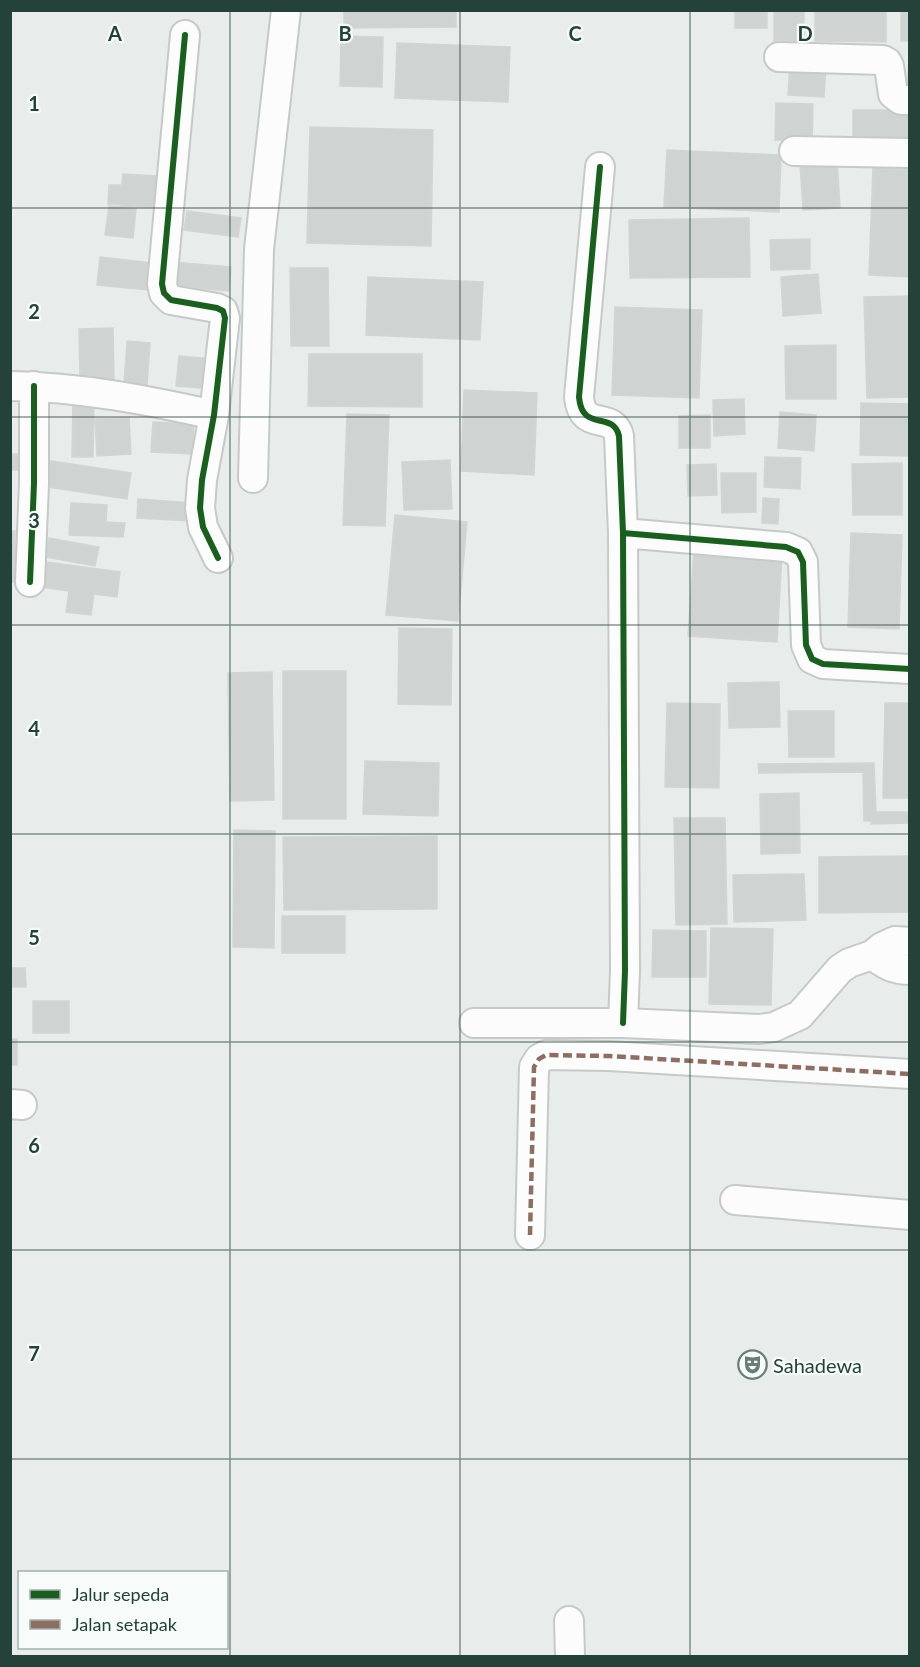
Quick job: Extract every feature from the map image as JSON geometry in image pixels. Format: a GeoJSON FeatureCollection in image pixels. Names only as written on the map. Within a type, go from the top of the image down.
{"type":"FeatureCollection","features":[{"type":"Feature","properties":{"kind":"street"},"geometry":{"type":"LineString","coordinates":[[254,478],[259,249],[286,10]]}},
{"type":"Feature","properties":{"kind":"street"},"geometry":{"type":"LineString","coordinates":[[185,35],[162,284],[164,293],[171,300],[217,308],[223,311],[225,318],[200,508],[203,527],[218,558]]}},
{"type":"Feature","properties":{"kind":"street"},"geometry":{"type":"LineString","coordinates":[[778,57],[883,60],[889,66],[893,94],[901,100],[909,100]]}},
{"type":"Feature","properties":{"kind":"street"},"geometry":{"type":"LineString","coordinates":[[794,152],[909,153]]}},
{"type":"Feature","properties":{"kind":"street"},"geometry":{"type":"LineString","coordinates":[[600,167],[579,397],[580,406],[588,417],[613,424],[618,431],[623,533],[625,947],[623,1023]]}},
{"type":"Feature","properties":{"kind":"street"},"geometry":{"type":"LineString","coordinates":[[30,582],[34,483],[22,386],[167,404],[214,414]]}},
{"type":"Feature","properties":{"kind":"street"},"geometry":{"type":"LineString","coordinates":[[623,533],[786,547],[798,552],[803,562],[806,645],[812,659],[823,664],[904,661]]}},
{"type":"Feature","properties":{"kind":"street"},"geometry":{"type":"LineString","coordinates":[[474,1023],[623,1023],[759,1029],[774,1027],[800,1015],[840,969],[849,963],[873,955],[882,947],[895,942],[909,942]]}},
{"type":"Feature","properties":{"kind":"street"},"geometry":{"type":"LineString","coordinates":[[873,955],[896,970],[909,970]]}},
{"type":"Feature","properties":{"kind":"street"},"geometry":{"type":"LineString","coordinates":[[530,1235],[534,1067],[539,1059],[546,1055],[621,1057],[909,1074]]}},
{"type":"Feature","properties":{"kind":"street"},"geometry":{"type":"LineString","coordinates":[[735,1200],[909,1215]]}},
{"type":"Feature","properties":{"kind":"street"},"geometry":{"type":"LineString","coordinates":[[569,1621],[570,1656]]}},
{"type":"Feature","properties":{"kind":"building"},"geometry":{"type":"Polygon","coordinates":[[[344,10],[456,10],[456,27],[344,28],[344,10]]]}},
{"type":"Feature","properties":{"kind":"building"},"geometry":{"type":"Polygon","coordinates":[[[735,10],[767,10],[767,28],[735,28],[735,10]]]}},
{"type":"Feature","properties":{"kind":"building"},"geometry":{"type":"Polygon","coordinates":[[[774,10],[804,10],[804,41],[774,41],[774,10]]]}},
{"type":"Feature","properties":{"kind":"building"},"geometry":{"type":"Polygon","coordinates":[[[815,10],[886,10],[886,42],[815,41],[815,10]]]}},
{"type":"Feature","properties":{"kind":"building"},"geometry":{"type":"Polygon","coordinates":[[[901,10],[910,10],[910,41],[901,41],[901,10]]]}},
{"type":"Feature","properties":{"kind":"building"},"geometry":{"type":"Polygon","coordinates":[[[341,36],[383,37],[382,87],[340,86],[341,36]]]}},
{"type":"Feature","properties":{"kind":"building"},"geometry":{"type":"Polygon","coordinates":[[[397,43],[510,47],[508,102],[395,98],[397,43]]]}},
{"type":"Feature","properties":{"kind":"building"},"geometry":{"type":"Polygon","coordinates":[[[909,58],[910,99],[907,99],[909,58]]]}},
{"type":"Feature","properties":{"kind":"building"},"geometry":{"type":"Polygon","coordinates":[[[790,63],[826,65],[824,97],[788,95],[790,63]]]}},
{"type":"Feature","properties":{"kind":"building"},"geometry":{"type":"Polygon","coordinates":[[[776,103],[813,104],[812,141],[775,140],[776,103]]]}},
{"type":"Feature","properties":{"kind":"building"},"geometry":{"type":"Polygon","coordinates":[[[853,110],[910,110],[910,146],[853,146],[853,110]]]}},
{"type":"Feature","properties":{"kind":"building"},"geometry":{"type":"Polygon","coordinates":[[[310,127],[433,130],[431,246],[307,243],[310,127]]]}},
{"type":"Feature","properties":{"kind":"building"},"geometry":{"type":"Polygon","coordinates":[[[667,150],[781,155],[779,212],[664,207],[667,150]]]}},
{"type":"Feature","properties":{"kind":"building"},"geometry":{"type":"Polygon","coordinates":[[[837,160],[840,208],[803,210],[800,163],[837,160]]]}},
{"type":"Feature","properties":{"kind":"building"},"geometry":{"type":"Polygon","coordinates":[[[873,168],[910,170],[910,277],[869,275],[873,168]]]}},
{"type":"Feature","properties":{"kind":"building"},"geometry":{"type":"Polygon","coordinates":[[[123,174],[157,176],[156,207],[108,204],[109,185],[122,185],[123,174]]]}},
{"type":"Feature","properties":{"kind":"building"},"geometry":{"type":"Polygon","coordinates":[[[109,206],[136,209],[133,238],[105,235],[109,206]]]}},
{"type":"Feature","properties":{"kind":"building"},"geometry":{"type":"Polygon","coordinates":[[[187,211],[241,218],[238,237],[184,230],[187,211]]]}},
{"type":"Feature","properties":{"kind":"building"},"geometry":{"type":"Polygon","coordinates":[[[749,218],[750,277],[630,278],[629,220],[749,218]]]}},
{"type":"Feature","properties":{"kind":"building"},"geometry":{"type":"Polygon","coordinates":[[[810,239],[810,269],[771,270],[770,240],[810,239]]]}},
{"type":"Feature","properties":{"kind":"building"},"geometry":{"type":"Polygon","coordinates":[[[100,257],[152,263],[149,290],[97,285],[100,257]]]}},
{"type":"Feature","properties":{"kind":"building"},"geometry":{"type":"Polygon","coordinates":[[[172,262],[231,267],[229,291],[171,286],[172,262]]]}},
{"type":"Feature","properties":{"kind":"building"},"geometry":{"type":"Polygon","coordinates":[[[290,268],[328,268],[329,346],[291,346],[290,268]]]}},
{"type":"Feature","properties":{"kind":"building"},"geometry":{"type":"Polygon","coordinates":[[[818,274],[821,313],[783,316],[781,277],[818,274]]]}},
{"type":"Feature","properties":{"kind":"building"},"geometry":{"type":"Polygon","coordinates":[[[368,277],[483,282],[480,340],[366,335],[368,277]]]}},
{"type":"Feature","properties":{"kind":"building"},"geometry":{"type":"Polygon","coordinates":[[[910,296],[910,397],[867,398],[864,297],[910,296]]]}},
{"type":"Feature","properties":{"kind":"building"},"geometry":{"type":"Polygon","coordinates":[[[615,307],[702,310],[699,398],[612,395],[615,307]]]}},
{"type":"Feature","properties":{"kind":"building"},"geometry":{"type":"Polygon","coordinates":[[[113,328],[114,380],[80,380],[79,329],[113,328]]]}},
{"type":"Feature","properties":{"kind":"building"},"geometry":{"type":"Polygon","coordinates":[[[127,341],[150,343],[147,386],[124,384],[127,341]]]}},
{"type":"Feature","properties":{"kind":"building"},"geometry":{"type":"Polygon","coordinates":[[[836,345],[836,399],[786,399],[785,346],[836,345]]]}},
{"type":"Feature","properties":{"kind":"building"},"geometry":{"type":"Polygon","coordinates":[[[309,354],[422,354],[422,407],[308,406],[309,354]]]}},
{"type":"Feature","properties":{"kind":"building"},"geometry":{"type":"Polygon","coordinates":[[[179,356],[214,359],[212,389],[176,386],[179,356]]]}},
{"type":"Feature","properties":{"kind":"building"},"geometry":{"type":"Polygon","coordinates":[[[464,390],[537,393],[534,475],[461,471],[464,390]]]}},
{"type":"Feature","properties":{"kind":"building"},"geometry":{"type":"Polygon","coordinates":[[[744,399],[745,434],[714,436],[713,400],[744,399]]]}},
{"type":"Feature","properties":{"kind":"building"},"geometry":{"type":"Polygon","coordinates":[[[73,400],[94,400],[93,457],[72,457],[73,400]]]}},
{"type":"Feature","properties":{"kind":"building"},"geometry":{"type":"Polygon","coordinates":[[[861,403],[910,404],[910,456],[860,455],[861,403]]]}},
{"type":"Feature","properties":{"kind":"building"},"geometry":{"type":"Polygon","coordinates":[[[780,412],[816,415],[814,451],[778,448],[780,412]]]}},
{"type":"Feature","properties":{"kind":"building"},"geometry":{"type":"Polygon","coordinates":[[[347,414],[389,415],[385,526],[343,525],[347,414]]]}},
{"type":"Feature","properties":{"kind":"building"},"geometry":{"type":"Polygon","coordinates":[[[710,415],[710,448],[679,448],[679,416],[710,415]]]}},
{"type":"Feature","properties":{"kind":"building"},"geometry":{"type":"Polygon","coordinates":[[[129,418],[131,454],[97,456],[95,419],[129,418]]]}},
{"type":"Feature","properties":{"kind":"building"},"geometry":{"type":"Polygon","coordinates":[[[153,422],[194,424],[192,454],[151,452],[153,422]]]}},
{"type":"Feature","properties":{"kind":"building"},"geometry":{"type":"Polygon","coordinates":[[[10,454],[30,454],[31,470],[10,470],[10,454]]]}},
{"type":"Feature","properties":{"kind":"building"},"geometry":{"type":"Polygon","coordinates":[[[765,457],[801,458],[800,489],[764,487],[765,457]]]}},
{"type":"Feature","properties":{"kind":"building"},"geometry":{"type":"Polygon","coordinates":[[[45,460],[131,473],[127,499],[41,486],[45,460]]]}},
{"type":"Feature","properties":{"kind":"building"},"geometry":{"type":"Polygon","coordinates":[[[450,460],[452,509],[404,510],[402,462],[450,460]]]}},
{"type":"Feature","properties":{"kind":"building"},"geometry":{"type":"Polygon","coordinates":[[[902,463],[902,515],[853,515],[852,464],[902,463]]]}},
{"type":"Feature","properties":{"kind":"building"},"geometry":{"type":"Polygon","coordinates":[[[716,464],[717,495],[688,496],[687,465],[716,464]]]}},
{"type":"Feature","properties":{"kind":"building"},"geometry":{"type":"Polygon","coordinates":[[[721,473],[756,473],[756,512],[722,513],[721,473]]]}},
{"type":"Feature","properties":{"kind":"building"},"geometry":{"type":"Polygon","coordinates":[[[763,498],[779,499],[778,524],[762,523],[763,498]]]}},
{"type":"Feature","properties":{"kind":"building"},"geometry":{"type":"Polygon","coordinates":[[[138,499],[193,503],[191,521],[137,518],[138,499]]]}},
{"type":"Feature","properties":{"kind":"building"},"geometry":{"type":"Polygon","coordinates":[[[71,503],[107,505],[106,522],[125,523],[123,537],[69,535],[71,503]]]}},
{"type":"Feature","properties":{"kind":"building"},"geometry":{"type":"Polygon","coordinates":[[[395,515],[467,522],[458,621],[386,615],[395,515]]]}},
{"type":"Feature","properties":{"kind":"building"},"geometry":{"type":"Polygon","coordinates":[[[10,531],[15,531],[15,582],[10,582],[10,531]]]}},
{"type":"Feature","properties":{"kind":"building"},"geometry":{"type":"Polygon","coordinates":[[[851,533],[902,535],[899,629],[848,627],[851,533]]]}},
{"type":"Feature","properties":{"kind":"building"},"geometry":{"type":"Polygon","coordinates":[[[49,538],[99,547],[95,566],[45,557],[49,538]]]}},
{"type":"Feature","properties":{"kind":"building"},"geometry":{"type":"Polygon","coordinates":[[[694,548],[782,554],[777,642],[688,636],[694,548]]]}},
{"type":"Feature","properties":{"kind":"building"},"geometry":{"type":"Polygon","coordinates":[[[46,562],[120,572],[117,597],[94,594],[91,615],[66,612],[69,591],[42,587],[46,562]]]}},
{"type":"Feature","properties":{"kind":"building"},"geometry":{"type":"Polygon","coordinates":[[[399,628],[452,629],[451,705],[398,704],[399,628]]]}},
{"type":"Feature","properties":{"kind":"building"},"geometry":{"type":"Polygon","coordinates":[[[283,671],[346,671],[346,819],[283,819],[283,671]]]}},
{"type":"Feature","properties":{"kind":"building"},"geometry":{"type":"Polygon","coordinates":[[[272,672],[274,800],[230,801],[228,673],[272,672]]]}},
{"type":"Feature","properties":{"kind":"building"},"geometry":{"type":"Polygon","coordinates":[[[779,682],[780,727],[729,728],[728,683],[779,682]]]}},
{"type":"Feature","properties":{"kind":"building"},"geometry":{"type":"Polygon","coordinates":[[[667,703],[720,704],[719,788],[665,787],[667,703]]]}},
{"type":"Feature","properties":{"kind":"building"},"geometry":{"type":"Polygon","coordinates":[[[885,703],[910,703],[910,798],[883,798],[885,703]]]}},
{"type":"Feature","properties":{"kind":"building"},"geometry":{"type":"Polygon","coordinates":[[[788,711],[834,711],[834,757],[789,757],[788,711]]]}},
{"type":"Feature","properties":{"kind":"building"},"geometry":{"type":"Polygon","coordinates":[[[365,761],[439,763],[438,816],[363,814],[365,761]]]}},
{"type":"Feature","properties":{"kind":"building"},"geometry":{"type":"Polygon","coordinates":[[[874,763],[876,812],[910,812],[910,823],[871,824],[871,821],[864,821],[863,772],[759,773],[758,764],[874,763]]]}},
{"type":"Feature","properties":{"kind":"building"},"geometry":{"type":"Polygon","coordinates":[[[799,793],[800,853],[761,854],[760,794],[799,793]]]}},
{"type":"Feature","properties":{"kind":"building"},"geometry":{"type":"Polygon","coordinates":[[[674,818],[725,818],[727,924],[676,925],[674,818]]]}},
{"type":"Feature","properties":{"kind":"building"},"geometry":{"type":"Polygon","coordinates":[[[234,830],[275,831],[274,948],[233,947],[234,830]]]}},
{"type":"Feature","properties":{"kind":"building"},"geometry":{"type":"Polygon","coordinates":[[[437,836],[437,909],[284,910],[283,837],[437,836]]]}},
{"type":"Feature","properties":{"kind":"building"},"geometry":{"type":"Polygon","coordinates":[[[910,856],[910,912],[819,913],[819,857],[910,856]]]}},
{"type":"Feature","properties":{"kind":"building"},"geometry":{"type":"Polygon","coordinates":[[[804,874],[806,920],[734,922],[733,875],[804,874]]]}},
{"type":"Feature","properties":{"kind":"building"},"geometry":{"type":"Polygon","coordinates":[[[282,916],[345,916],[345,953],[282,953],[282,916]]]}},
{"type":"Feature","properties":{"kind":"building"},"geometry":{"type":"Polygon","coordinates":[[[711,928],[773,929],[771,1005],[709,1004],[711,928]]]}},
{"type":"Feature","properties":{"kind":"building"},"geometry":{"type":"Polygon","coordinates":[[[653,930],[706,931],[706,977],[652,977],[653,930]]]}},
{"type":"Feature","properties":{"kind":"building"},"geometry":{"type":"Polygon","coordinates":[[[12,968],[25,968],[26,987],[12,987],[12,968]]]}},
{"type":"Feature","properties":{"kind":"building"},"geometry":{"type":"Polygon","coordinates":[[[33,1001],[69,1001],[69,1033],[33,1033],[33,1001]]]}},
{"type":"Feature","properties":{"kind":"building"},"geometry":{"type":"Polygon","coordinates":[[[10,1039],[17,1039],[17,1065],[10,1065],[10,1039]]]}},
{"type":"Feature","properties":{"kind":"marked path"},"geometry":{"type":"LineString","coordinates":[[530,1235],[534,1067],[539,1059],[546,1055],[609,1056],[910,1074]]}},
{"type":"Feature","properties":{"kind":"cycle path"},"geometry":{"type":"LineString","coordinates":[[185,35],[162,284],[164,293],[171,300],[217,308],[223,311],[225,318],[200,508],[203,527],[218,558]]}},
{"type":"Feature","properties":{"kind":"cycle path"},"geometry":{"type":"LineString","coordinates":[[600,167],[579,397],[581,408],[586,415],[611,424],[616,428],[619,436],[623,533],[625,971],[623,1023]]}},
{"type":"Feature","properties":{"kind":"cycle path"},"geometry":{"type":"LineString","coordinates":[[30,582],[34,483],[34,386]]}},
{"type":"Feature","properties":{"kind":"cycle path"},"geometry":{"type":"LineString","coordinates":[[623,533],[786,547],[798,552],[803,562],[806,645],[812,659],[823,664],[910,669]]}},
{"type":"Feature","properties":{"kind":"place","name":"Sahadewa"},"geometry":{"type":"Point","coordinates":[752,1365]}}]}
